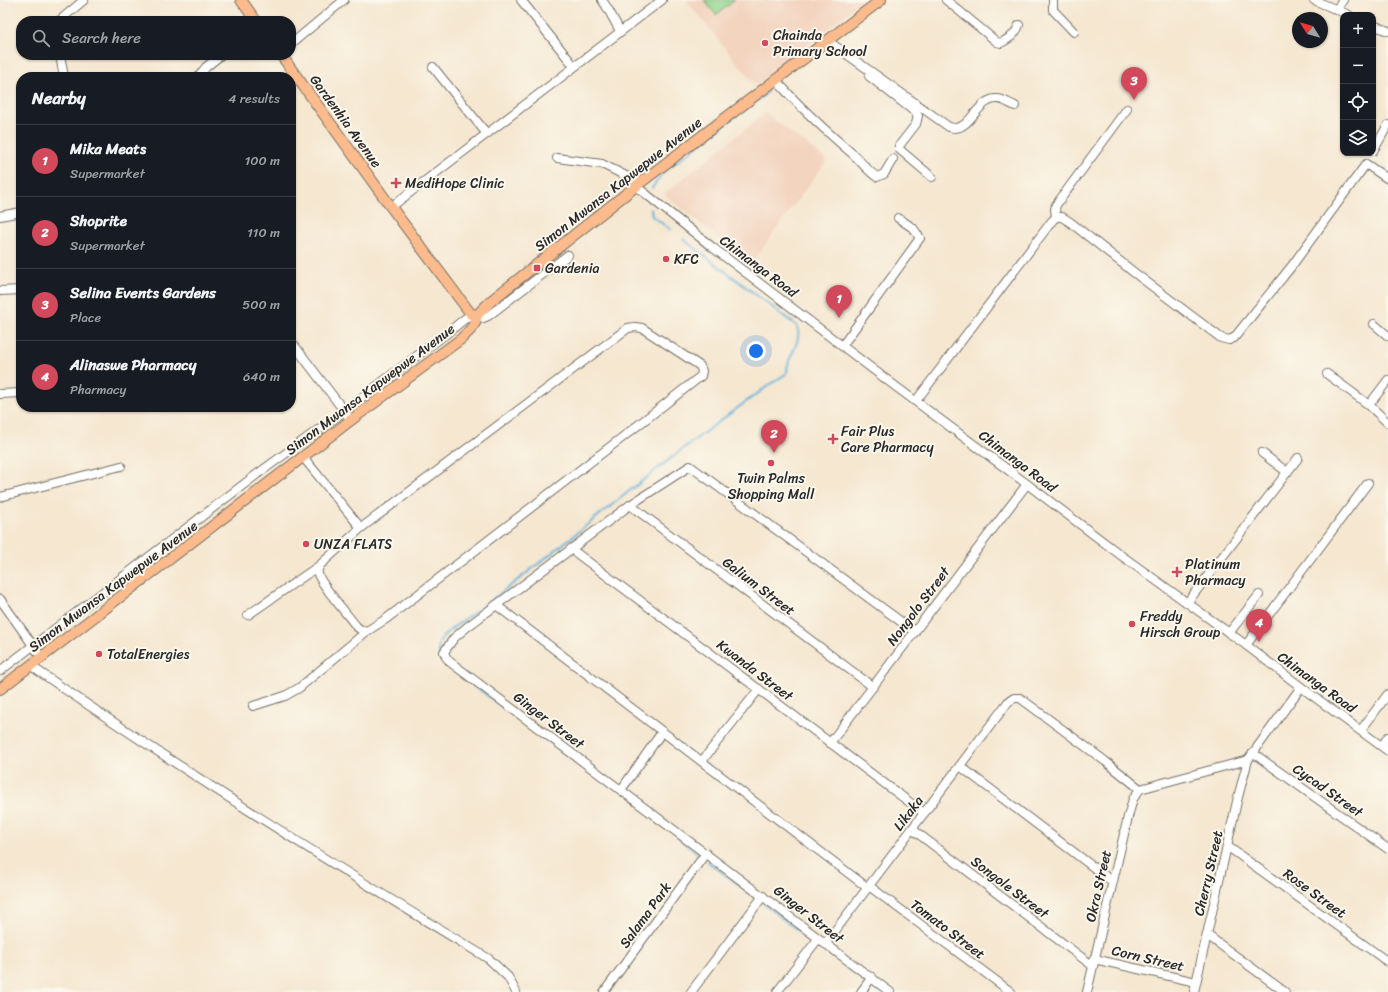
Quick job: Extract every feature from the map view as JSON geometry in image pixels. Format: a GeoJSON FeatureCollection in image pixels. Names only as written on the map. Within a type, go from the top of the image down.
{"type":"FeatureCollection","features":[{"type":"Feature","properties":{"kind":"main road"},"geometry":{"type":"LineString","coordinates":[[241,0],[252,16]]}},
{"type":"Feature","properties":{"kind":"main road","name":"Simon Mwansa Kapwepwe Avenue"},"geometry":{"type":"LineString","coordinates":[[0,689],[351,420],[461,339],[471,329],[475,322],[474,314],[638,184],[881,0]]}},
{"type":"Feature","properties":{"kind":"main road","name":"Gardenhia Avenue"},"geometry":{"type":"LineString","coordinates":[[285,60],[293,72]]}},
{"type":"Feature","properties":{"kind":"main road","name":"Gardenhia Avenue"},"geometry":{"type":"LineString","coordinates":[[296,76],[392,207],[474,314]]}},
{"type":"Feature","properties":{"kind":"street"},"geometry":{"type":"LineString","coordinates":[[65,16],[84,0]]}},
{"type":"Feature","properties":{"kind":"street"},"geometry":{"type":"LineString","coordinates":[[296,40],[344,0]]}},
{"type":"Feature","properties":{"kind":"street"},"geometry":{"type":"LineString","coordinates":[[521,0],[574,66]]}},
{"type":"Feature","properties":{"kind":"street"},"geometry":{"type":"LineString","coordinates":[[602,0],[620,31]]}},
{"type":"Feature","properties":{"kind":"street"},"geometry":{"type":"LineString","coordinates":[[392,207],[662,0]]}},
{"type":"Feature","properties":{"kind":"street"},"geometry":{"type":"LineString","coordinates":[[946,0],[997,42],[1002,43],[1008,40],[1019,25]]}},
{"type":"Feature","properties":{"kind":"street"},"geometry":{"type":"LineString","coordinates":[[1053,0],[1052,10],[1074,32]]}},
{"type":"Feature","properties":{"kind":"street"},"geometry":{"type":"LineString","coordinates":[[1314,0],[1341,12]]}},
{"type":"Feature","properties":{"kind":"street"},"geometry":{"type":"LineString","coordinates":[[1336,10],[1343,0]]}},
{"type":"Feature","properties":{"kind":"street"},"geometry":{"type":"LineString","coordinates":[[1376,26],[1388,31]]}},
{"type":"Feature","properties":{"kind":"street"},"geometry":{"type":"LineString","coordinates":[[828,41],[949,127],[955,128],[961,126],[985,103],[992,99],[999,99],[1015,106]]}},
{"type":"Feature","properties":{"kind":"street"},"geometry":{"type":"LineString","coordinates":[[839,49],[845,58],[915,112],[918,116],[916,124],[899,146],[899,149],[932,177]]}},
{"type":"Feature","properties":{"kind":"street"},"geometry":{"type":"LineString","coordinates":[[61,60],[63,72]]}},
{"type":"Feature","properties":{"kind":"street"},"geometry":{"type":"LineString","coordinates":[[202,72],[215,60]]}},
{"type":"Feature","properties":{"kind":"street"},"geometry":{"type":"LineString","coordinates":[[433,67],[487,134]]}},
{"type":"Feature","properties":{"kind":"street"},"geometry":{"type":"LineString","coordinates":[[776,80],[801,108],[864,164],[874,175],[877,177],[884,174],[893,159]]}},
{"type":"Feature","properties":{"kind":"street"},"geometry":{"type":"LineString","coordinates":[[1056,217],[1056,205],[1127,110]]}},
{"type":"Feature","properties":{"kind":"street"},"geometry":{"type":"LineString","coordinates":[[1376,147],[1388,125]]}},
{"type":"Feature","properties":{"kind":"street"},"geometry":{"type":"LineString","coordinates":[[916,401],[1047,226],[1056,217],[1062,217],[1070,222],[1221,338],[1228,340],[1234,338],[1291,267],[1371,156]]}},
{"type":"Feature","properties":{"kind":"street","name":"Chimanga Road"},"geometry":{"type":"LineString","coordinates":[[557,158],[602,164],[638,184],[712,247],[842,346],[1093,535],[1246,645],[1300,687],[1385,748]]}},
{"type":"Feature","properties":{"kind":"street"},"geometry":{"type":"LineString","coordinates":[[1366,164],[1388,179]]}},
{"type":"Feature","properties":{"kind":"street"},"geometry":{"type":"LineString","coordinates":[[0,216],[16,213]]}},
{"type":"Feature","properties":{"kind":"street"},"geometry":{"type":"LineString","coordinates":[[842,346],[920,238],[913,228],[898,218]]}},
{"type":"Feature","properties":{"kind":"street"},"geometry":{"type":"LineString","coordinates":[[0,671],[256,475],[447,333],[474,314],[483,318],[488,316],[568,255]]}},
{"type":"Feature","properties":{"kind":"street"},"geometry":{"type":"LineString","coordinates":[[0,291],[16,290]]}},
{"type":"Feature","properties":{"kind":"street"},"geometry":{"type":"LineString","coordinates":[[1374,324],[1388,336]]}},
{"type":"Feature","properties":{"kind":"street"},"geometry":{"type":"LineString","coordinates":[[248,615],[320,565],[361,528],[628,328],[642,328],[700,366],[702,371],[701,376],[386,619],[367,631],[299,688],[285,696],[253,706]]}},
{"type":"Feature","properties":{"kind":"street"},"geometry":{"type":"LineString","coordinates":[[296,348],[351,420]]}},
{"type":"Feature","properties":{"kind":"street"},"geometry":{"type":"LineString","coordinates":[[1327,374],[1368,405],[1388,424]]}},
{"type":"Feature","properties":{"kind":"street"},"geometry":{"type":"LineString","coordinates":[[1368,405],[1388,380]]}},
{"type":"Feature","properties":{"kind":"street"},"geometry":{"type":"LineString","coordinates":[[0,394],[16,393]]}},
{"type":"Feature","properties":{"kind":"street"},"geometry":{"type":"LineString","coordinates":[[1262,453],[1287,472]]}},
{"type":"Feature","properties":{"kind":"street"},"geometry":{"type":"LineString","coordinates":[[303,457],[361,528]]}},
{"type":"Feature","properties":{"kind":"street"},"geometry":{"type":"LineString","coordinates":[[1187,603],[1298,458]]}},
{"type":"Feature","properties":{"kind":"street"},"geometry":{"type":"LineString","coordinates":[[0,497],[121,466]]}},
{"type":"Feature","properties":{"kind":"street","name":"Ginger Street"},"geometry":{"type":"LineString","coordinates":[[890,992],[450,662],[444,652],[454,638],[571,549],[630,505],[690,466],[915,632]]}},
{"type":"Feature","properties":{"kind":"street"},"geometry":{"type":"LineString","coordinates":[[1246,645],[1368,483]]}},
{"type":"Feature","properties":{"kind":"street","name":"Nongolo Street"},"geometry":{"type":"LineString","coordinates":[[830,743],[1027,484]]}},
{"type":"Feature","properties":{"kind":"street","name":"Galium Street"},"geometry":{"type":"LineString","coordinates":[[630,505],[873,687]]}},
{"type":"Feature","properties":{"kind":"street"},"geometry":{"type":"LineString","coordinates":[[177,536],[185,548]]}},
{"type":"Feature","properties":{"kind":"street","name":"Kwanda Street"},"geometry":{"type":"LineString","coordinates":[[571,549],[924,814]]}},
{"type":"Feature","properties":{"kind":"street"},"geometry":{"type":"LineString","coordinates":[[320,565],[318,576],[323,584],[356,626],[361,630],[367,631]]}},
{"type":"Feature","properties":{"kind":"street"},"geometry":{"type":"LineString","coordinates":[[1229,633],[1258,595]]}},
{"type":"Feature","properties":{"kind":"street"},"geometry":{"type":"LineString","coordinates":[[0,599],[42,658]]}},
{"type":"Feature","properties":{"kind":"street","name":"Tomato Street"},"geometry":{"type":"LineString","coordinates":[[496,606],[662,732],[1011,992]]}},
{"type":"Feature","properties":{"kind":"street"},"geometry":{"type":"LineString","coordinates":[[31,666],[249,810],[490,959],[508,977],[516,992]]}},
{"type":"Feature","properties":{"kind":"street"},"geometry":{"type":"LineString","coordinates":[[1140,789],[1251,757],[1300,687]]}},
{"type":"Feature","properties":{"kind":"street"},"geometry":{"type":"LineString","coordinates":[[702,761],[759,689]]}},
{"type":"Feature","properties":{"kind":"street"},"geometry":{"type":"LineString","coordinates":[[1361,730],[1388,694]]}},
{"type":"Feature","properties":{"kind":"street","name":"Likaka"},"geometry":{"type":"LineString","coordinates":[[777,992],[869,887],[1008,702],[1014,698],[1020,698],[1140,789]]}},
{"type":"Feature","properties":{"kind":"street"},"geometry":{"type":"LineString","coordinates":[[621,790],[662,732]]}},
{"type":"Feature","properties":{"kind":"street"},"geometry":{"type":"LineString","coordinates":[[1385,748],[1388,737]]}},
{"type":"Feature","properties":{"kind":"street","name":"Cherry Street"},"geometry":{"type":"LineString","coordinates":[[1194,992],[1240,791],[1251,757]]}},
{"type":"Feature","properties":{"kind":"street","name":"Cycad Street"},"geometry":{"type":"LineString","coordinates":[[1251,757],[1388,849]]}},
{"type":"Feature","properties":{"kind":"street"},"geometry":{"type":"LineString","coordinates":[[960,766],[1113,882]]}},
{"type":"Feature","properties":{"kind":"street","name":"Okra Street"},"geometry":{"type":"LineString","coordinates":[[1087,992],[1133,799],[1140,789]]}},
{"type":"Feature","properties":{"kind":"street","name":"Songole Street"},"geometry":{"type":"LineString","coordinates":[[912,829],[1093,962]]}},
{"type":"Feature","properties":{"kind":"street","name":"Rose Street"},"geometry":{"type":"LineString","coordinates":[[1227,846],[1388,962]]}},
{"type":"Feature","properties":{"kind":"street","name":"Salama Park"},"geometry":{"type":"LineString","coordinates":[[604,992],[706,853]]}},
{"type":"Feature","properties":{"kind":"street"},"geometry":{"type":"LineString","coordinates":[[690,992],[763,896]]}},
{"type":"Feature","properties":{"kind":"street"},"geometry":{"type":"LineString","coordinates":[[1207,936],[1285,992]]}},
{"type":"Feature","properties":{"kind":"street","name":"Corn Street"},"geometry":{"type":"LineString","coordinates":[[1093,962],[1196,982]]}},
{"type":"Feature","properties":{"kind":"street"},"geometry":{"type":"LineString","coordinates":[[861,992],[872,977]]}},
{"type":"Feature","properties":{"kind":"shaded area","name":"Chainda Primary School"},"geometry":{"type":"Polygon","coordinates":[[[686,0],[864,0],[756,86],[686,0]]]}},
{"type":"Feature","properties":{"kind":"shaded area"},"geometry":{"type":"Polygon","coordinates":[[[765,113],[827,160],[751,264],[664,194],[765,113]]]}},
{"type":"Feature","properties":{"kind":"green space"},"geometry":{"type":"Polygon","coordinates":[[[704,0],[735,0],[716,15],[704,0]]]}},
{"type":"Feature","properties":{"kind":"waterway"},"geometry":{"type":"LineString","coordinates":[[652,188],[663,172],[768,92]]}},
{"type":"Feature","properties":{"kind":"waterway"},"geometry":{"type":"LineString","coordinates":[[651,209],[652,216],[671,230]]}},
{"type":"Feature","properties":{"kind":"waterway"},"geometry":{"type":"LineString","coordinates":[[586,769],[444,663],[439,654],[438,647],[442,638],[454,627],[508,588],[692,442],[787,373],[787,367],[798,339],[797,326],[683,239]]}},
{"type":"Feature","properties":{"kind":"waterway"},"geometry":{"type":"LineString","coordinates":[[678,838],[699,854]]}},
{"type":"Feature","properties":{"kind":"waterway"},"geometry":{"type":"LineString","coordinates":[[708,862],[754,896]]}},
{"type":"Feature","properties":{"kind":"waterway"},"geometry":{"type":"LineString","coordinates":[[764,904],[808,938]]}},
{"type":"Feature","properties":{"kind":"waterway"},"geometry":{"type":"LineString","coordinates":[[818,945],[863,979]]}},
{"type":"Feature","properties":{"kind":"waterway"},"geometry":{"type":"LineString","coordinates":[[874,987],[881,992]]}},
{"type":"Feature","properties":{"kind":"place","name":"Chainda Primary School"},"geometry":{"type":"Point","coordinates":[765,43]}},
{"type":"Feature","properties":{"kind":"place","name":"Selina Events Gardens"},"geometry":{"type":"Point","coordinates":[1134,100]}},
{"type":"Feature","properties":{"kind":"place","name":"MediHope Clinic"},"geometry":{"type":"Point","coordinates":[396,183]}},
{"type":"Feature","properties":{"kind":"place","name":"KFC"},"geometry":{"type":"Point","coordinates":[666,259]}},
{"type":"Feature","properties":{"kind":"place","name":"Gardenia"},"geometry":{"type":"Point","coordinates":[537,268]}},
{"type":"Feature","properties":{"kind":"place","name":"Mika Meats"},"geometry":{"type":"Point","coordinates":[839,318]}},
{"type":"Feature","properties":{"kind":"place","name":"Fair Plus Care Pharmacy"},"geometry":{"type":"Point","coordinates":[833,439]}},
{"type":"Feature","properties":{"kind":"place","name":"Shoprite"},"geometry":{"type":"Point","coordinates":[774,453]}},
{"type":"Feature","properties":{"kind":"place","name":"Twin Palms Shopping Mall"},"geometry":{"type":"Point","coordinates":[771,463]}},
{"type":"Feature","properties":{"kind":"place","name":"UNZA FLATS"},"geometry":{"type":"Point","coordinates":[306,544]}},
{"type":"Feature","properties":{"kind":"place","name":"Platinum Pharmacy"},"geometry":{"type":"Point","coordinates":[1177,572]}},
{"type":"Feature","properties":{"kind":"place","name":"Freddy Hirsch Group"},"geometry":{"type":"Point","coordinates":[1132,624]}},
{"type":"Feature","properties":{"kind":"place","name":"Alinaswe Pharmacy"},"geometry":{"type":"Point","coordinates":[1259,642]}},
{"type":"Feature","properties":{"kind":"place","name":"TotalEnergies"},"geometry":{"type":"Point","coordinates":[99,654]}}]}
